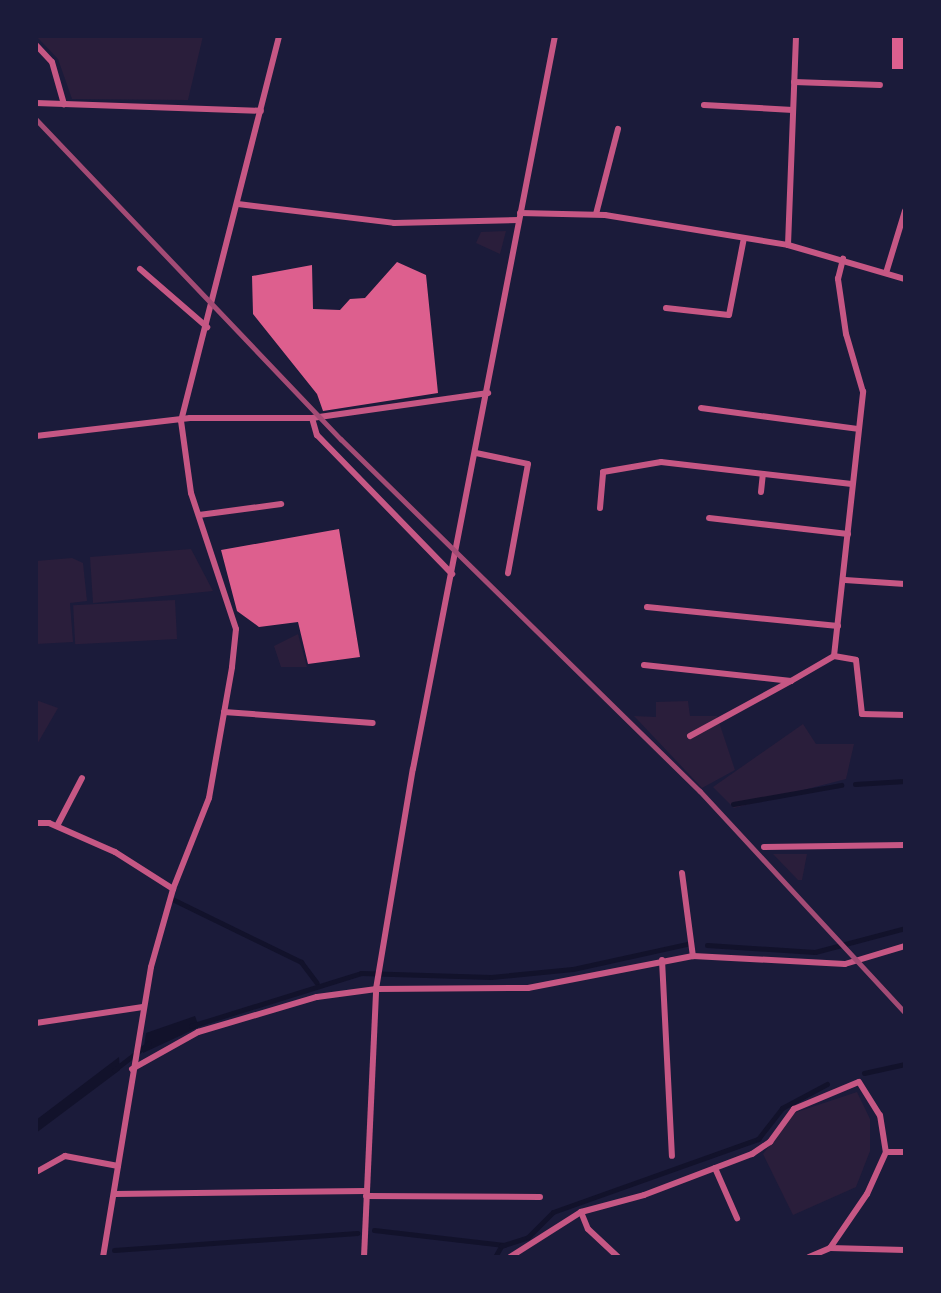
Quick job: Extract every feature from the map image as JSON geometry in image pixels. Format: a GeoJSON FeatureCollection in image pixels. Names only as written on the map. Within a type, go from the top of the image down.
{"type":"FeatureCollection","features":[{"type":"Feature","properties":{"kind":"street"},"geometry":{"type":"LineString","coordinates":[[103,1257],[143,1007],[173,890],[209,798],[225,712],[236,629],[199,515],[181,421],[207,327],[279,36]]}},
{"type":"Feature","properties":{"kind":"street"},"geometry":{"type":"LineString","coordinates":[[364,1257],[376,989],[519,217],[555,36]]}},
{"type":"Feature","properties":{"kind":"street"},"geometry":{"type":"LineString","coordinates":[[788,245],[796,36]]}},
{"type":"Feature","properties":{"kind":"street"},"geometry":{"type":"LineString","coordinates":[[36,45],[52,62],[64,104]]}},
{"type":"Feature","properties":{"kind":"street"},"geometry":{"type":"LineString","coordinates":[[794,81],[879,85]]}},
{"type":"Feature","properties":{"kind":"street"},"geometry":{"type":"LineString","coordinates":[[36,104],[261,111]]}},
{"type":"Feature","properties":{"kind":"street"},"geometry":{"type":"LineString","coordinates":[[704,105],[793,110]]}},
{"type":"Feature","properties":{"kind":"street"},"geometry":{"type":"LineString","coordinates":[[597,214],[618,129]]}},
{"type":"Feature","properties":{"kind":"street"},"geometry":{"type":"LineString","coordinates":[[238,204],[394,223],[597,214],[788,245],[843,259],[905,279]]}},
{"type":"Feature","properties":{"kind":"street"},"geometry":{"type":"LineString","coordinates":[[886,273],[905,211]]}},
{"type":"Feature","properties":{"kind":"street"},"geometry":{"type":"LineString","coordinates":[[666,308],[729,315],[744,238]]}},
{"type":"Feature","properties":{"kind":"street"},"geometry":{"type":"LineString","coordinates":[[834,656],[845,580],[852,484],[863,392],[846,334],[838,279],[843,259]]}},
{"type":"Feature","properties":{"kind":"street"},"geometry":{"type":"LineString","coordinates":[[140,269],[207,327]]}},
{"type":"Feature","properties":{"kind":"street"},"geometry":{"type":"LineString","coordinates":[[36,436],[181,421],[312,418],[488,393]]}},
{"type":"Feature","properties":{"kind":"street"},"geometry":{"type":"LineString","coordinates":[[701,408],[858,429]]}},
{"type":"Feature","properties":{"kind":"street"},"geometry":{"type":"LineString","coordinates":[[312,418],[317,435],[452,574]]}},
{"type":"Feature","properties":{"kind":"street"},"geometry":{"type":"LineString","coordinates":[[476,453],[528,464],[508,573]]}},
{"type":"Feature","properties":{"kind":"street"},"geometry":{"type":"LineString","coordinates":[[600,508],[603,472],[662,462],[852,484]]}},
{"type":"Feature","properties":{"kind":"street"},"geometry":{"type":"LineString","coordinates":[[761,492],[763,474]]}},
{"type":"Feature","properties":{"kind":"street"},"geometry":{"type":"LineString","coordinates":[[199,515],[281,504]]}},
{"type":"Feature","properties":{"kind":"street"},"geometry":{"type":"LineString","coordinates":[[709,518],[849,534]]}},
{"type":"Feature","properties":{"kind":"street"},"geometry":{"type":"LineString","coordinates":[[845,580],[905,584]]}},
{"type":"Feature","properties":{"kind":"street"},"geometry":{"type":"LineString","coordinates":[[647,607],[838,626]]}},
{"type":"Feature","properties":{"kind":"street"},"geometry":{"type":"LineString","coordinates":[[690,736],[834,656],[856,660],[862,714],[905,714]]}},
{"type":"Feature","properties":{"kind":"street"},"geometry":{"type":"LineString","coordinates":[[644,665],[791,681]]}},
{"type":"Feature","properties":{"kind":"street"},"geometry":{"type":"LineString","coordinates":[[225,712],[373,723]]}},
{"type":"Feature","properties":{"kind":"street"},"geometry":{"type":"LineString","coordinates":[[57,826],[82,778]]}},
{"type":"Feature","properties":{"kind":"street"},"geometry":{"type":"LineString","coordinates":[[36,823],[57,826],[115,852],[173,890]]}},
{"type":"Feature","properties":{"kind":"street"},"geometry":{"type":"LineString","coordinates":[[764,847],[905,845]]}},
{"type":"Feature","properties":{"kind":"street"},"geometry":{"type":"LineString","coordinates":[[682,873],[693,956]]}},
{"type":"Feature","properties":{"kind":"street"},"geometry":{"type":"LineString","coordinates":[[132,1069],[198,1032],[256,1011],[376,989],[528,988],[576,983],[662,960],[693,956],[836,964],[905,946]]}},
{"type":"Feature","properties":{"kind":"street"},"geometry":{"type":"LineString","coordinates":[[662,960],[672,1156]]}},
{"type":"Feature","properties":{"kind":"street"},"geometry":{"type":"LineString","coordinates":[[36,1023],[143,1007]]}},
{"type":"Feature","properties":{"kind":"street"},"geometry":{"type":"LineString","coordinates":[[510,1257],[581,1212],[715,1168],[770,1142],[794,1109],[859,1082],[880,1115],[886,1152],[867,1194],[831,1248]]}},
{"type":"Feature","properties":{"kind":"street"},"geometry":{"type":"LineString","coordinates":[[886,1152],[905,1152]]}},
{"type":"Feature","properties":{"kind":"street"},"geometry":{"type":"LineString","coordinates":[[38,1171],[64,1156],[118,1166]]}},
{"type":"Feature","properties":{"kind":"street"},"geometry":{"type":"LineString","coordinates":[[715,1168],[737,1218]]}},
{"type":"Feature","properties":{"kind":"street"},"geometry":{"type":"LineString","coordinates":[[114,1194],[366,1193],[540,1197]]}},
{"type":"Feature","properties":{"kind":"street"},"geometry":{"type":"LineString","coordinates":[[581,1212],[588,1228],[618,1257]]}},
{"type":"Feature","properties":{"kind":"street"},"geometry":{"type":"LineString","coordinates":[[809,1257],[831,1248],[905,1250]]}},
{"type":"Feature","properties":{"kind":"shaded area"},"geometry":{"type":"Polygon","coordinates":[[[36,36],[203,36],[188,100],[72,99],[58,59],[36,36]]]}},
{"type":"Feature","properties":{"kind":"shaded area"},"geometry":{"type":"Polygon","coordinates":[[[506,231],[500,254],[476,243],[481,232],[506,231]]]}},
{"type":"Feature","properties":{"kind":"shaded area"},"geometry":{"type":"Polygon","coordinates":[[[191,549],[213,591],[93,603],[90,557],[191,549]]]}},
{"type":"Feature","properties":{"kind":"shaded area"},"geometry":{"type":"Polygon","coordinates":[[[72,558],[83,563],[87,601],[70,603],[73,642],[36,644],[36,561],[72,558]]]}},
{"type":"Feature","properties":{"kind":"shaded area"},"geometry":{"type":"Polygon","coordinates":[[[175,600],[177,639],[75,644],[73,605],[175,600]]]}},
{"type":"Feature","properties":{"kind":"shaded area"},"geometry":{"type":"Polygon","coordinates":[[[298,634],[307,667],[281,667],[274,646],[298,634]]]}},
{"type":"Feature","properties":{"kind":"shaded area"},"geometry":{"type":"Polygon","coordinates":[[[36,700],[58,708],[36,746],[36,700]]]}},
{"type":"Feature","properties":{"kind":"shaded area"},"geometry":{"type":"Polygon","coordinates":[[[688,701],[690,716],[717,716],[735,770],[702,788],[634,716],[656,717],[656,702],[688,701]]]}},
{"type":"Feature","properties":{"kind":"shaded area"},"geometry":{"type":"Polygon","coordinates":[[[803,724],[816,744],[854,744],[846,779],[734,808],[713,787],[803,724]]]}},
{"type":"Feature","properties":{"kind":"shaded area"},"geometry":{"type":"Polygon","coordinates":[[[773,854],[807,854],[802,880],[798,880],[773,854]]]}},
{"type":"Feature","properties":{"kind":"shaded area"},"geometry":{"type":"Polygon","coordinates":[[[195,1016],[199,1027],[143,1053],[146,1033],[195,1016]]]}},
{"type":"Feature","properties":{"kind":"shaded area"},"geometry":{"type":"Polygon","coordinates":[[[119,1057],[120,1070],[36,1133],[36,1120],[119,1057]]]}},
{"type":"Feature","properties":{"kind":"shaded area"},"geometry":{"type":"Polygon","coordinates":[[[857,1092],[870,1119],[870,1151],[856,1187],[793,1215],[763,1154],[794,1113],[857,1092]]]}},
{"type":"Feature","properties":{"kind":"building"},"geometry":{"type":"Polygon","coordinates":[[[892,36],[905,36],[905,69],[892,69],[892,36]]]}},
{"type":"Feature","properties":{"kind":"building"},"geometry":{"type":"Polygon","coordinates":[[[397,262],[426,275],[438,393],[323,411],[317,394],[253,314],[252,276],[312,265],[313,309],[340,310],[350,299],[365,298],[397,262]]]}},
{"type":"Feature","properties":{"kind":"building"},"geometry":{"type":"Polygon","coordinates":[[[339,529],[360,657],[308,664],[298,622],[259,627],[237,611],[221,550],[339,529]]]}},
{"type":"Feature","properties":{"kind":"waterway"},"geometry":{"type":"LineString","coordinates":[[855,784],[905,781]]}},
{"type":"Feature","properties":{"kind":"waterway"},"geometry":{"type":"LineString","coordinates":[[733,804],[841,785]]}},
{"type":"Feature","properties":{"kind":"waterway"},"geometry":{"type":"LineString","coordinates":[[170,898],[301,962],[317,983]]}},
{"type":"Feature","properties":{"kind":"waterway"},"geometry":{"type":"LineString","coordinates":[[707,945],[815,952],[905,928]]}},
{"type":"Feature","properties":{"kind":"waterway"},"geometry":{"type":"LineString","coordinates":[[191,1026],[361,973],[491,977],[573,969],[687,944]]}},
{"type":"Feature","properties":{"kind":"waterway"},"geometry":{"type":"LineString","coordinates":[[114,1070],[149,1043]]}},
{"type":"Feature","properties":{"kind":"waterway"},"geometry":{"type":"LineString","coordinates":[[864,1073],[905,1064]]}},
{"type":"Feature","properties":{"kind":"waterway"},"geometry":{"type":"LineString","coordinates":[[495,1257],[501,1246],[528,1237],[553,1212],[758,1139],[782,1108],[827,1084]]}},
{"type":"Feature","properties":{"kind":"waterway"},"geometry":{"type":"LineString","coordinates":[[374,1230],[504,1245]]}},
{"type":"Feature","properties":{"kind":"waterway"},"geometry":{"type":"LineString","coordinates":[[114,1250],[357,1233]]}},
{"type":"Feature","properties":{"kind":"railway"},"geometry":{"type":"LineString","coordinates":[[36,119],[341,439],[700,791],[905,1012]]}}]}
